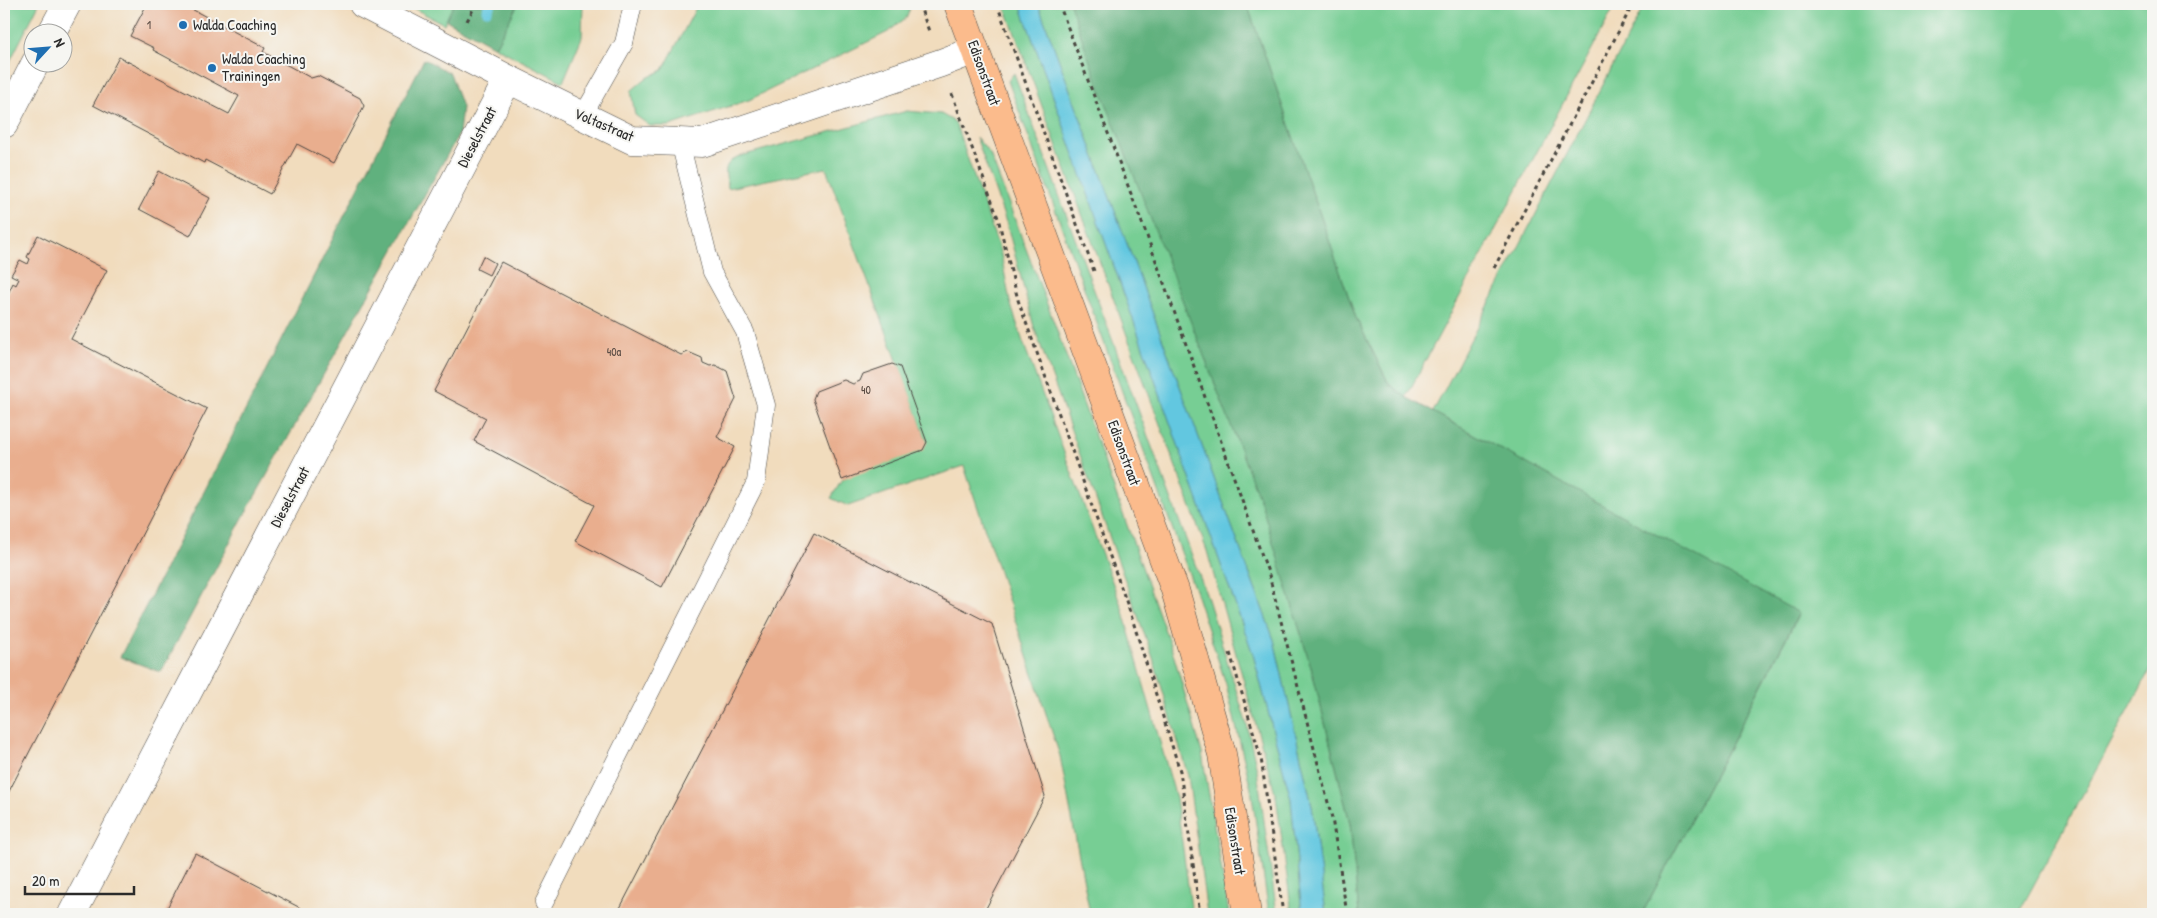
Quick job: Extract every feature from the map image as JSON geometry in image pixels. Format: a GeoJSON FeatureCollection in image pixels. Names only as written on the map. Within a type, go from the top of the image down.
{"type":"FeatureCollection","features":[{"type":"Feature","properties":{"kind":"main road","name":"Edisonstraat"},"geometry":{"type":"LineString","coordinates":[[958,4],[1175,590],[1222,754],[1247,914]]}},
{"type":"Feature","properties":{"kind":"street"},"geometry":{"type":"LineString","coordinates":[[57,22],[67,4]]}},
{"type":"Feature","properties":{"kind":"street","name":"Voltastraat"},"geometry":{"type":"LineString","coordinates":[[363,4],[582,117],[632,140],[702,143],[975,50]]}},
{"type":"Feature","properties":{"kind":"street"},"geometry":{"type":"LineString","coordinates":[[4,124],[31,72]]}},
{"type":"Feature","properties":{"kind":"street","name":"Dieselstraat"},"geometry":{"type":"LineString","coordinates":[[72,914],[508,79]]}},
{"type":"Feature","properties":{"kind":"lane"},"geometry":{"type":"LineString","coordinates":[[582,117],[624,43],[633,4]]}},
{"type":"Feature","properties":{"kind":"lane"},"geometry":{"type":"LineString","coordinates":[[544,903],[756,482],[766,405],[745,332],[712,272],[680,142]]}},
{"type":"Feature","properties":{"kind":"path"},"geometry":{"type":"LineString","coordinates":[[919,4],[998,218],[1021,309],[1131,615],[1180,771],[1200,914]]}},
{"type":"Feature","properties":{"kind":"path"},"geometry":{"type":"LineString","coordinates":[[1060,4],[1147,236],[1269,575],[1332,818],[1347,914]]}},
{"type":"Feature","properties":{"kind":"path"},"geometry":{"type":"LineString","coordinates":[[1494,268],[1633,4]]}},
{"type":"Feature","properties":{"kind":"green space"},"geometry":{"type":"Polygon","coordinates":[[[4,4],[39,4],[30,22],[22,22],[22,38],[4,73],[4,4]]]}},
{"type":"Feature","properties":{"kind":"green space"},"geometry":{"type":"Polygon","coordinates":[[[405,4],[454,4],[444,24],[405,4]]]}},
{"type":"Feature","properties":{"kind":"green space"},"geometry":{"type":"Polygon","coordinates":[[[454,4],[518,4],[495,47],[446,20],[454,4]]]}},
{"type":"Feature","properties":{"kind":"green space"},"geometry":{"type":"Polygon","coordinates":[[[518,4],[583,4],[582,37],[563,82],[495,47],[518,4]]]}},
{"type":"Feature","properties":{"kind":"green space"},"geometry":{"type":"Polygon","coordinates":[[[698,4],[911,4],[907,17],[888,32],[749,100],[670,126],[650,126],[635,115],[631,91],[645,79],[663,70],[698,4]]]}},
{"type":"Feature","properties":{"kind":"green space"},"geometry":{"type":"Polygon","coordinates":[[[1004,4],[1020,4],[1253,654],[1291,799],[1302,914],[1292,914],[1276,796],[1207,551],[1004,4]]]}},
{"type":"Feature","properties":{"kind":"green space"},"geometry":{"type":"Polygon","coordinates":[[[1038,4],[1071,4],[1260,498],[1311,667],[1350,823],[1359,914],[1326,914],[1312,806],[1274,640],[1038,4]]]}},
{"type":"Feature","properties":{"kind":"green space"},"geometry":{"type":"Polygon","coordinates":[[[1070,4],[1247,4],[1356,318],[1389,384],[1406,397],[1799,613],[1642,914],[1359,914],[1350,823],[1311,667],[1261,503],[1090,62],[1070,4]]]}},
{"type":"Feature","properties":{"kind":"green space"},"geometry":{"type":"Polygon","coordinates":[[[1247,4],[1616,4],[1406,397],[1389,384],[1356,318],[1247,4]]]}},
{"type":"Feature","properties":{"kind":"green space"},"geometry":{"type":"Polygon","coordinates":[[[1645,4],[2153,4],[2153,665],[2018,914],[1642,914],[1799,614],[1433,412],[1645,4]]]}},
{"type":"Feature","properties":{"kind":"green space"},"geometry":{"type":"Polygon","coordinates":[[[424,59],[450,73],[462,107],[459,134],[240,523],[161,672],[120,657],[424,59]]]}},
{"type":"Feature","properties":{"kind":"green space"},"geometry":{"type":"Polygon","coordinates":[[[1014,73],[1208,599],[1247,725],[1257,770],[1277,914],[1269,914],[1251,789],[1226,684],[1196,593],[1008,81],[1014,73]]]}},
{"type":"Feature","properties":{"kind":"green space"},"geometry":{"type":"Polygon","coordinates":[[[907,111],[941,114],[955,122],[1001,254],[1010,302],[1023,342],[1122,608],[1176,798],[1192,914],[1090,914],[1060,756],[964,466],[848,506],[831,498],[842,480],[927,442],[826,168],[728,188],[726,170],[732,160],[737,157],[907,111]]]}},
{"type":"Feature","properties":{"kind":"green space"},"geometry":{"type":"Polygon","coordinates":[[[976,137],[990,154],[1055,325],[1173,653],[1202,753],[1229,914],[1207,914],[1188,776],[1153,658],[1034,327],[1007,225],[976,137]]]}},
{"type":"Feature","properties":{"kind":"water"},"geometry":{"type":"Polygon","coordinates":[[[1020,4],[1038,4],[1274,640],[1312,806],[1326,914],[1302,914],[1291,799],[1253,654],[1020,4]]]}},
{"type":"Feature","properties":{"kind":"building"},"geometry":{"type":"Polygon","coordinates":[[[147,4],[182,4],[265,48],[263,52],[311,78],[318,76],[360,98],[364,106],[334,163],[297,144],[270,194],[205,160],[204,163],[93,105],[119,57],[229,114],[239,96],[130,36],[147,4]]]}},
{"type":"Feature","properties":{"kind":"building"},"geometry":{"type":"Polygon","coordinates":[[[159,171],[210,198],[190,236],[139,209],[159,171]]]}},
{"type":"Feature","properties":{"kind":"building"},"geometry":{"type":"Polygon","coordinates":[[[38,235],[107,270],[71,339],[207,409],[4,801],[4,302],[13,283],[16,285],[19,279],[11,275],[20,260],[28,264],[30,259],[27,257],[38,235]]]}},
{"type":"Feature","properties":{"kind":"building"},"geometry":{"type":"Polygon","coordinates":[[[483,256],[495,263],[489,275],[477,269],[483,256]]]}},
{"type":"Feature","properties":{"kind":"building"},"geometry":{"type":"Polygon","coordinates":[[[501,262],[681,355],[688,352],[702,358],[703,363],[710,366],[715,365],[727,371],[736,399],[717,437],[735,447],[662,587],[575,541],[594,505],[474,441],[486,418],[434,391],[501,262]]]}},
{"type":"Feature","properties":{"kind":"building"},"geometry":{"type":"Polygon","coordinates":[[[892,364],[900,367],[927,442],[923,450],[842,480],[813,399],[816,391],[844,380],[853,384],[860,381],[863,374],[892,364]]]}},
{"type":"Feature","properties":{"kind":"building"},"geometry":{"type":"Polygon","coordinates":[[[814,533],[992,624],[1045,796],[983,914],[617,914],[814,533]]]}},
{"type":"Feature","properties":{"kind":"building"},"geometry":{"type":"Polygon","coordinates":[[[195,853],[312,914],[164,914],[195,853]]]}},
{"type":"Feature","properties":{"kind":"waterway"},"geometry":{"type":"LineString","coordinates":[[487,10],[490,4]]}},
{"type":"Feature","properties":{"kind":"place","name":"Walda Coaching"},"geometry":{"type":"Point","coordinates":[183,25]}},
{"type":"Feature","properties":{"kind":"place","name":"Walda Coaching Trainingen"},"geometry":{"type":"Point","coordinates":[212,68]}}]}
